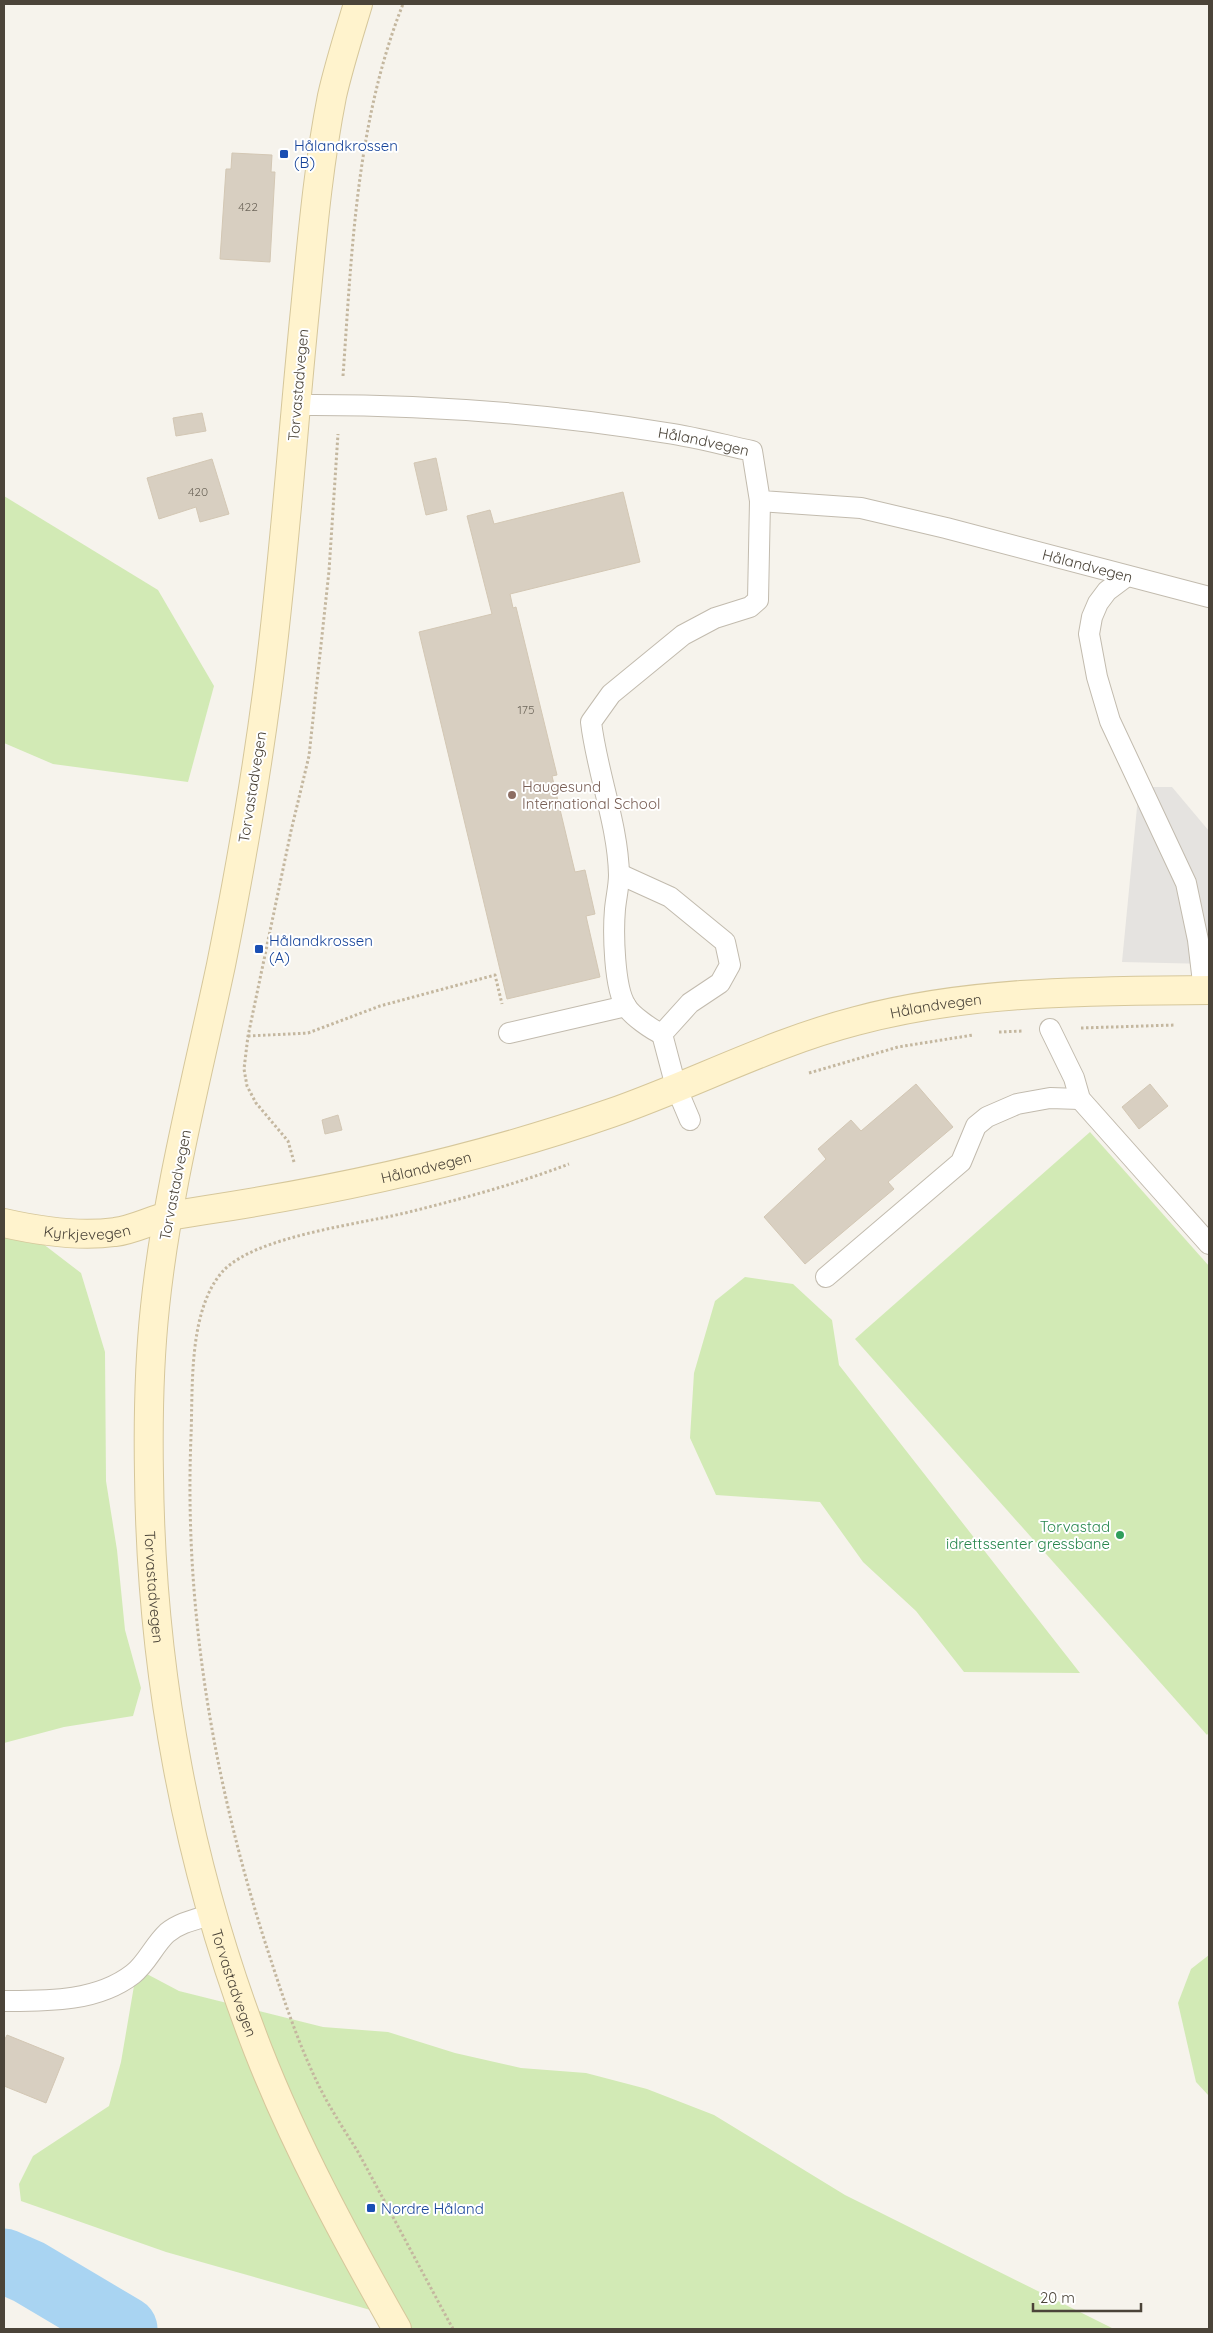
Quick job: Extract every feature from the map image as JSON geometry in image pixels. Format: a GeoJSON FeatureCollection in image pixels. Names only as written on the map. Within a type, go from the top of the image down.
{"type":"FeatureCollection","features":[{"type":"Feature","properties":{"kind":"main road","name":"Torvastadvegen"},"geometry":{"type":"LineString","coordinates":[[355,5],[333,92],[318,179],[278,596],[256,772],[222,960],[168,1216],[155,1302],[150,1356],[148,1428],[149,1544],[160,1656],[174,1755],[213,1914],[237,1992],[259,2053],[315,2179],[396,2329]]}},
{"type":"Feature","properties":{"kind":"main road","name":"Hålandvegen"},"geometry":{"type":"LineString","coordinates":[[168,1216],[303,1194],[422,1170],[475,1156],[588,1121],[793,1040],[862,1019],[938,1003],[1001,996],[1206,990]]}},
{"type":"Feature","properties":{"kind":"main road","name":"Kyrkjevegen"},"geometry":{"type":"LineString","coordinates":[[4,1223],[31,1229],[91,1234],[118,1232],[168,1216]]}},
{"type":"Feature","properties":{"kind":"lane","name":"Hålandvegen"},"geometry":{"type":"LineString","coordinates":[[296,406],[340,405],[508,412],[667,433],[752,451],[760,501],[861,508],[946,528],[1209,598]]}},
{"type":"Feature","properties":{"kind":"lane"},"geometry":{"type":"LineString","coordinates":[[662,1034],[653,1031],[626,1006],[616,977],[614,912],[619,876],[614,835],[594,746],[591,722],[612,694],[683,635],[715,618],[750,607],[758,600],[760,501]]}},
{"type":"Feature","properties":{"kind":"lane"},"geometry":{"type":"LineString","coordinates":[[1127,576],[1107,591],[1098,603],[1092,617],[1089,634],[1097,677],[1110,721],[1186,883],[1206,990]]}},
{"type":"Feature","properties":{"kind":"lane"},"geometry":{"type":"LineString","coordinates":[[619,876],[626,876],[670,897],[725,942],[730,965],[720,983],[690,1003],[662,1034]]}},
{"type":"Feature","properties":{"kind":"lane"},"geometry":{"type":"LineString","coordinates":[[509,1033],[626,1006]]}},
{"type":"Feature","properties":{"kind":"lane"},"geometry":{"type":"LineString","coordinates":[[1050,1029],[1074,1078],[1080,1099],[1209,1244]]}},
{"type":"Feature","properties":{"kind":"lane"},"geometry":{"type":"LineString","coordinates":[[662,1034],[676,1087],[690,1120]]}},
{"type":"Feature","properties":{"kind":"lane"},"geometry":{"type":"LineString","coordinates":[[826,1277],[961,1162],[976,1126],[987,1117],[1017,1104],[1050,1098],[1080,1099]]}},
{"type":"Feature","properties":{"kind":"lane"},"geometry":{"type":"LineString","coordinates":[[4,2001],[90,1996],[118,1984],[133,1974],[147,1961],[168,1933],[184,1923],[213,1914]]}},
{"type":"Feature","properties":{"kind":"path"},"geometry":{"type":"LineString","coordinates":[[404,4],[383,65],[361,160],[354,212],[329,571],[310,756],[291,831],[248,1036],[244,1069],[247,1086],[256,1103],[288,1141],[303,1194],[303,1214],[300,1234],[236,1260],[222,1272],[209,1292],[201,1315],[194,1364],[190,1479],[195,1600],[203,1680],[225,1798],[247,1886],[288,2007],[320,2087],[358,2152],[453,2329]]}},
{"type":"Feature","properties":{"kind":"path"},"geometry":{"type":"LineString","coordinates":[[248,1036],[308,1033],[380,1006],[495,974],[509,1033]]}},
{"type":"Feature","properties":{"kind":"path"},"geometry":{"type":"LineString","coordinates":[[992,1033],[1176,1025]]}},
{"type":"Feature","properties":{"kind":"path"},"geometry":{"type":"LineString","coordinates":[[802,1075],[898,1047],[976,1035]]}},
{"type":"Feature","properties":{"kind":"green space"},"geometry":{"type":"Polygon","coordinates":[[[4,496],[158,590],[214,686],[188,782],[53,764],[4,743],[4,496]]]}},
{"type":"Feature","properties":{"kind":"green space","name":"Torvastad idrettssenter gressbane"},"geometry":{"type":"Polygon","coordinates":[[[1090,1132],[1209,1266],[1209,1732],[1207,1735],[855,1339],[1090,1132]]]}},
{"type":"Feature","properties":{"kind":"green space"},"geometry":{"type":"Polygon","coordinates":[[[4,1214],[81,1273],[105,1352],[106,1481],[117,1550],[125,1630],[141,1688],[133,1716],[64,1727],[4,1743],[4,1214]]]}},
{"type":"Feature","properties":{"kind":"green space"},"geometry":{"type":"Polygon","coordinates":[[[745,1277],[793,1284],[832,1320],[839,1365],[1080,1673],[964,1672],[916,1611],[863,1562],[820,1502],[716,1495],[690,1438],[694,1373],[715,1301],[745,1277]]]}},
{"type":"Feature","properties":{"kind":"green space"},"geometry":{"type":"Polygon","coordinates":[[[1209,1955],[1209,2096],[1196,2082],[1178,2003],[1191,1969],[1209,1955]]]}},
{"type":"Feature","properties":{"kind":"green space"},"geometry":{"type":"Polygon","coordinates":[[[145,1973],[179,1991],[323,2027],[388,2032],[455,2053],[521,2068],[586,2073],[647,2089],[714,2115],[845,2195],[1114,2329],[401,2329],[381,2313],[166,2252],[21,2201],[19,2184],[33,2156],[109,2106],[121,2062],[135,1980],[145,1973]]]}},
{"type":"Feature","properties":{"kind":"shaded area"},"geometry":{"type":"Polygon","coordinates":[[[1139,787],[1172,787],[1209,831],[1209,964],[1122,962],[1139,787]]]}},
{"type":"Feature","properties":{"kind":"building"},"geometry":{"type":"Polygon","coordinates":[[[232,153],[272,155],[271,172],[275,172],[270,262],[220,259],[226,169],[231,169],[232,153]]]}},
{"type":"Feature","properties":{"kind":"building"},"geometry":{"type":"Polygon","coordinates":[[[202,413],[206,431],[176,436],[173,418],[202,413]]]}},
{"type":"Feature","properties":{"kind":"building"},"geometry":{"type":"Polygon","coordinates":[[[436,458],[447,510],[426,515],[414,463],[436,458]]]}},
{"type":"Feature","properties":{"kind":"building"},"geometry":{"type":"Polygon","coordinates":[[[212,459],[229,514],[200,522],[196,507],[159,519],[147,478],[212,459]]]}},
{"type":"Feature","properties":{"kind":"building"},"geometry":{"type":"Polygon","coordinates":[[[623,492],[640,562],[510,594],[513,608],[516,607],[557,775],[552,776],[575,872],[585,870],[595,914],[586,916],[600,977],[507,999],[419,632],[492,614],[467,516],[490,510],[494,524],[623,492]]]}},
{"type":"Feature","properties":{"kind":"building"},"geometry":{"type":"Polygon","coordinates":[[[916,1084],[953,1127],[888,1182],[894,1189],[805,1264],[764,1217],[826,1159],[818,1149],[851,1120],[861,1131],[916,1084]]]}},
{"type":"Feature","properties":{"kind":"building"},"geometry":{"type":"Polygon","coordinates":[[[1150,1084],[1168,1106],[1139,1129],[1122,1107],[1150,1084]]]}},
{"type":"Feature","properties":{"kind":"building"},"geometry":{"type":"Polygon","coordinates":[[[338,1115],[342,1130],[325,1134],[322,1120],[338,1115]]]}},
{"type":"Feature","properties":{"kind":"building"},"geometry":{"type":"Polygon","coordinates":[[[7,2035],[64,2058],[46,2103],[4,2086],[4,2041],[7,2035]]]}},
{"type":"Feature","properties":{"kind":"waterway"},"geometry":{"type":"LineString","coordinates":[[4,2261],[29,2272],[125,2329]]}},
{"type":"Feature","properties":{"kind":"place","name":"Hålandkrossen (B)"},"geometry":{"type":"Point","coordinates":[284,154]}},
{"type":"Feature","properties":{"kind":"place","name":"Haugesund International School"},"geometry":{"type":"Point","coordinates":[512,795]}},
{"type":"Feature","properties":{"kind":"place","name":"Hålandkrossen (A)"},"geometry":{"type":"Point","coordinates":[259,949]}},
{"type":"Feature","properties":{"kind":"place","name":"Torvastad idrettssenter gressbane"},"geometry":{"type":"Point","coordinates":[1120,1535]}},
{"type":"Feature","properties":{"kind":"place","name":"Nordre Håland"},"geometry":{"type":"Point","coordinates":[371,2208]}}]}
